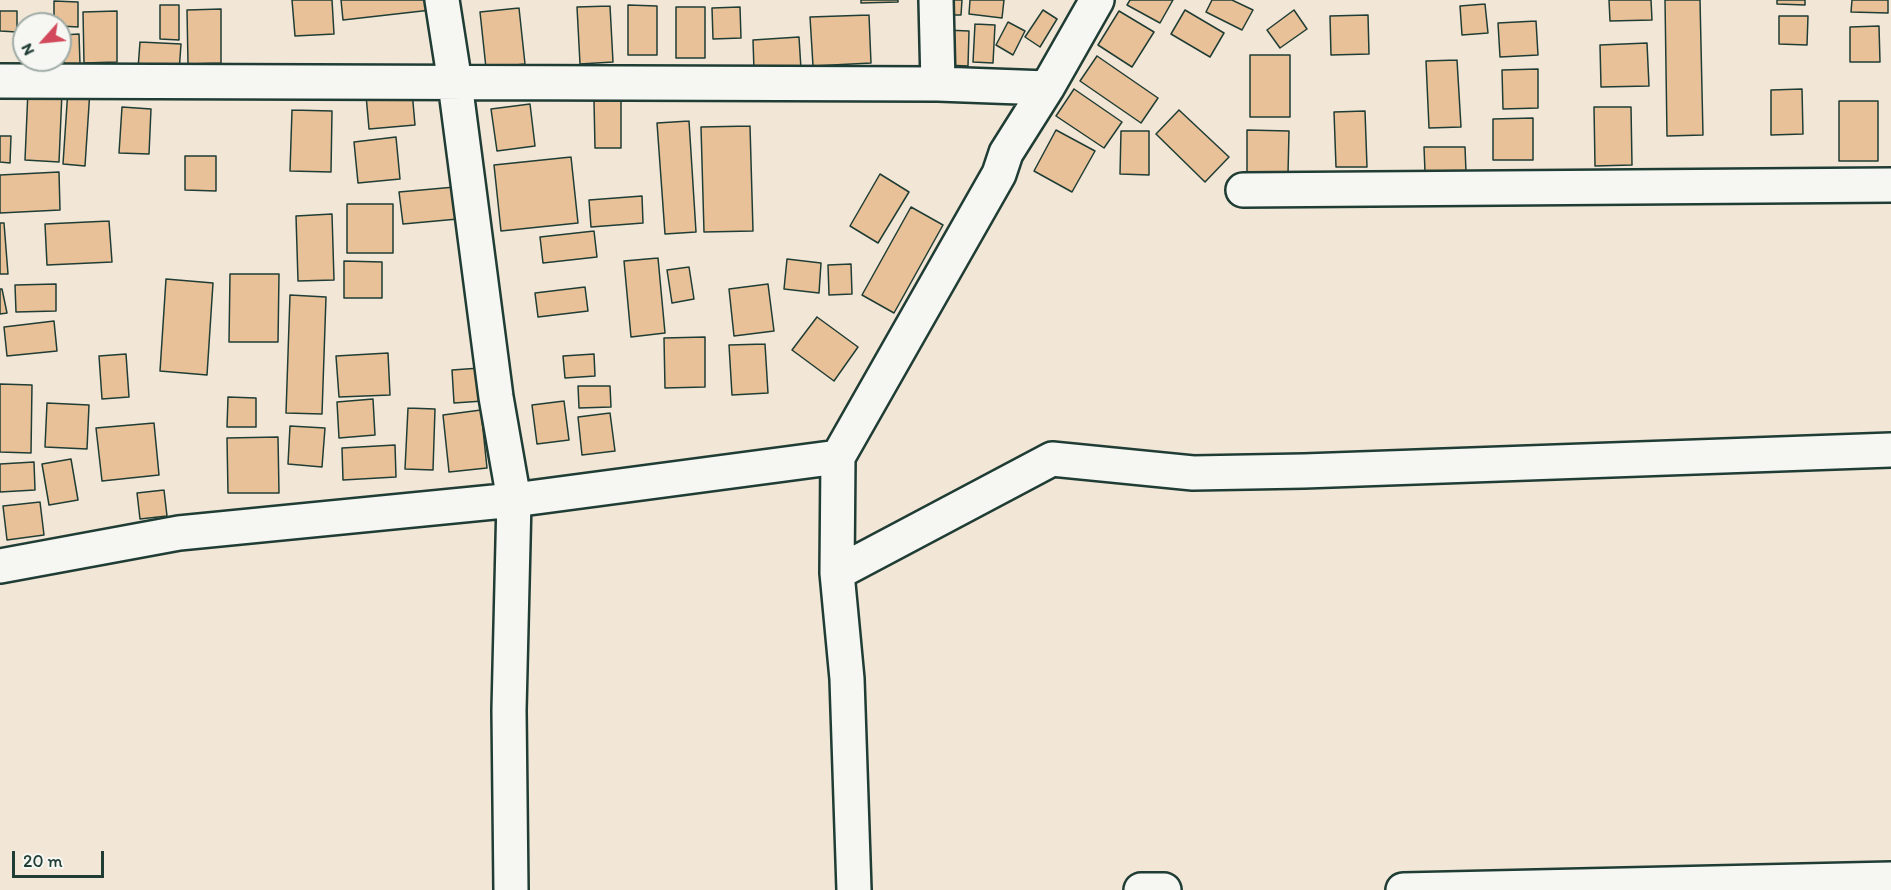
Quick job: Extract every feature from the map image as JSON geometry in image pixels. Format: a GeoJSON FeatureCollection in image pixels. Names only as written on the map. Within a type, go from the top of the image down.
{"type":"FeatureCollection","features":[{"type":"Feature","properties":{"kind":"street"},"geometry":{"type":"LineString","coordinates":[[442,0],[496,397],[514,500],[508,711],[511,890]]}},
{"type":"Feature","properties":{"kind":"street"},"geometry":{"type":"LineString","coordinates":[[936,0],[938,84]]}},
{"type":"Feature","properties":{"kind":"street"},"geometry":{"type":"LineString","coordinates":[[854,890],[847,679],[837,573],[838,457],[993,184],[1006,153],[1047,88],[1097,0]]}},
{"type":"Feature","properties":{"kind":"street"},"geometry":{"type":"LineString","coordinates":[[0,81],[938,84],[1047,88]]}},
{"type":"Feature","properties":{"kind":"street"},"geometry":{"type":"LineString","coordinates":[[1243,190],[1891,185]]}},
{"type":"Feature","properties":{"kind":"street"},"geometry":{"type":"LineString","coordinates":[[837,573],[1052,459],[1193,473],[1891,450]]}},
{"type":"Feature","properties":{"kind":"street"},"geometry":{"type":"LineString","coordinates":[[0,566],[179,533],[514,500],[838,457]]}},
{"type":"Feature","properties":{"kind":"street"},"geometry":{"type":"LineString","coordinates":[[1403,890],[1891,879]]}},
{"type":"Feature","properties":{"kind":"street"},"geometry":{"type":"LineString","coordinates":[[1141,890],[1164,890]]}},
{"type":"Feature","properties":{"kind":"building"},"geometry":{"type":"Polygon","coordinates":[[[292,0],[332,0],[334,34],[295,36],[292,0]]]}},
{"type":"Feature","properties":{"kind":"building"},"geometry":{"type":"Polygon","coordinates":[[[341,0],[430,0],[431,10],[343,20],[341,0]]]}},
{"type":"Feature","properties":{"kind":"building"},"geometry":{"type":"Polygon","coordinates":[[[861,0],[898,0],[898,2],[861,3],[861,0]]]}},
{"type":"Feature","properties":{"kind":"building"},"geometry":{"type":"Polygon","coordinates":[[[946,0],[962,0],[961,15],[946,15],[946,0]]]}},
{"type":"Feature","properties":{"kind":"building"},"geometry":{"type":"Polygon","coordinates":[[[970,0],[1004,0],[1002,18],[969,14],[970,0]]]}},
{"type":"Feature","properties":{"kind":"building"},"geometry":{"type":"Polygon","coordinates":[[[1130,0],[1173,0],[1160,23],[1127,5],[1130,0]]]}},
{"type":"Feature","properties":{"kind":"building"},"geometry":{"type":"Polygon","coordinates":[[[1212,0],[1232,0],[1253,10],[1242,30],[1206,12],[1212,0]]]}},
{"type":"Feature","properties":{"kind":"building"},"geometry":{"type":"Polygon","coordinates":[[[1609,0],[1651,0],[1652,20],[1610,21],[1609,0]]]}},
{"type":"Feature","properties":{"kind":"building"},"geometry":{"type":"Polygon","coordinates":[[[1665,0],[1700,0],[1703,135],[1667,136],[1665,0]]]}},
{"type":"Feature","properties":{"kind":"building"},"geometry":{"type":"Polygon","coordinates":[[[1777,0],[1805,0],[1805,5],[1777,4],[1777,0]]]}},
{"type":"Feature","properties":{"kind":"building"},"geometry":{"type":"Polygon","coordinates":[[[1852,0],[1888,0],[1888,13],[1851,12],[1852,0]]]}},
{"type":"Feature","properties":{"kind":"building"},"geometry":{"type":"Polygon","coordinates":[[[54,1],[78,2],[78,27],[72,27],[72,12],[54,12],[54,1]]]}},
{"type":"Feature","properties":{"kind":"building"},"geometry":{"type":"Polygon","coordinates":[[[1485,4],[1488,33],[1462,35],[1460,6],[1485,4]]]}},
{"type":"Feature","properties":{"kind":"building"},"geometry":{"type":"Polygon","coordinates":[[[160,5],[179,5],[179,40],[160,39],[160,5]]]}},
{"type":"Feature","properties":{"kind":"building"},"geometry":{"type":"Polygon","coordinates":[[[628,5],[657,6],[657,55],[628,55],[628,5]]]}},
{"type":"Feature","properties":{"kind":"building"},"geometry":{"type":"Polygon","coordinates":[[[610,6],[613,62],[580,64],[577,7],[610,6]]]}},
{"type":"Feature","properties":{"kind":"building"},"geometry":{"type":"Polygon","coordinates":[[[676,7],[705,7],[705,58],[676,58],[676,7]]]}},
{"type":"Feature","properties":{"kind":"building"},"geometry":{"type":"Polygon","coordinates":[[[740,7],[741,38],[713,39],[712,8],[740,7]]]}},
{"type":"Feature","properties":{"kind":"building"},"geometry":{"type":"Polygon","coordinates":[[[519,8],[525,64],[486,68],[480,12],[519,8]]]}},
{"type":"Feature","properties":{"kind":"building"},"geometry":{"type":"Polygon","coordinates":[[[221,9],[221,63],[188,64],[187,10],[221,9]]]}},
{"type":"Feature","properties":{"kind":"building"},"geometry":{"type":"Polygon","coordinates":[[[1043,10],[1057,19],[1040,47],[1025,37],[1043,10]]]}},
{"type":"Feature","properties":{"kind":"building"},"geometry":{"type":"Polygon","coordinates":[[[1185,10],[1224,33],[1210,57],[1171,34],[1185,10]]]}},
{"type":"Feature","properties":{"kind":"building"},"geometry":{"type":"Polygon","coordinates":[[[1294,10],[1307,29],[1280,48],[1267,30],[1294,10]]]}},
{"type":"Feature","properties":{"kind":"building"},"geometry":{"type":"Polygon","coordinates":[[[0,11],[17,11],[12,12],[12,32],[0,31],[0,11]]]}},
{"type":"Feature","properties":{"kind":"building"},"geometry":{"type":"Polygon","coordinates":[[[117,11],[117,62],[84,63],[83,12],[117,11]]]}},
{"type":"Feature","properties":{"kind":"building"},"geometry":{"type":"Polygon","coordinates":[[[1119,11],[1154,32],[1132,67],[1098,45],[1119,11]]]}},
{"type":"Feature","properties":{"kind":"building"},"geometry":{"type":"Polygon","coordinates":[[[869,15],[871,63],[813,66],[810,17],[869,15]]]}},
{"type":"Feature","properties":{"kind":"building"},"geometry":{"type":"Polygon","coordinates":[[[1368,15],[1369,54],[1331,55],[1330,16],[1368,15]]]}},
{"type":"Feature","properties":{"kind":"building"},"geometry":{"type":"Polygon","coordinates":[[[1779,16],[1808,16],[1807,45],[1779,44],[1779,16]]]}},
{"type":"Feature","properties":{"kind":"building"},"geometry":{"type":"Polygon","coordinates":[[[1536,21],[1538,55],[1500,57],[1498,23],[1536,21]]]}},
{"type":"Feature","properties":{"kind":"building"},"geometry":{"type":"Polygon","coordinates":[[[1008,22],[1025,31],[1013,55],[996,45],[1008,22]]]}},
{"type":"Feature","properties":{"kind":"building"},"geometry":{"type":"Polygon","coordinates":[[[975,24],[995,25],[993,63],[973,62],[975,24]]]}},
{"type":"Feature","properties":{"kind":"building"},"geometry":{"type":"Polygon","coordinates":[[[1879,26],[1880,62],[1850,62],[1850,27],[1879,26]]]}},
{"type":"Feature","properties":{"kind":"building"},"geometry":{"type":"Polygon","coordinates":[[[945,30],[969,31],[968,66],[944,65],[945,30]]]}},
{"type":"Feature","properties":{"kind":"building"},"geometry":{"type":"Polygon","coordinates":[[[72,34],[79,34],[80,64],[72,64],[72,34]]]}},
{"type":"Feature","properties":{"kind":"building"},"geometry":{"type":"Polygon","coordinates":[[[799,37],[801,69],[754,71],[753,40],[799,37]]]}},
{"type":"Feature","properties":{"kind":"building"},"geometry":{"type":"Polygon","coordinates":[[[140,42],[181,44],[179,72],[138,69],[140,42]]]}},
{"type":"Feature","properties":{"kind":"building"},"geometry":{"type":"Polygon","coordinates":[[[1647,43],[1649,86],[1601,87],[1600,45],[1647,43]]]}},
{"type":"Feature","properties":{"kind":"building"},"geometry":{"type":"Polygon","coordinates":[[[1250,55],[1290,55],[1290,117],[1250,117],[1250,55]]]}},
{"type":"Feature","properties":{"kind":"building"},"geometry":{"type":"Polygon","coordinates":[[[1097,56],[1158,98],[1141,123],[1080,81],[1097,56]]]}},
{"type":"Feature","properties":{"kind":"building"},"geometry":{"type":"Polygon","coordinates":[[[1457,60],[1461,127],[1429,128],[1426,61],[1457,60]]]}},
{"type":"Feature","properties":{"kind":"building"},"geometry":{"type":"Polygon","coordinates":[[[1538,69],[1538,108],[1503,109],[1502,70],[1538,69]]]}},
{"type":"Feature","properties":{"kind":"building"},"geometry":{"type":"Polygon","coordinates":[[[68,89],[90,90],[85,166],[63,164],[68,89]]]}},
{"type":"Feature","properties":{"kind":"building"},"geometry":{"type":"Polygon","coordinates":[[[1074,89],[1122,122],[1104,148],[1056,116],[1074,89]]]}},
{"type":"Feature","properties":{"kind":"building"},"geometry":{"type":"Polygon","coordinates":[[[1802,89],[1803,134],[1771,135],[1771,90],[1802,89]]]}},
{"type":"Feature","properties":{"kind":"building"},"geometry":{"type":"Polygon","coordinates":[[[28,90],[62,92],[59,162],[25,160],[28,90]]]}},
{"type":"Feature","properties":{"kind":"building"},"geometry":{"type":"Polygon","coordinates":[[[412,91],[415,125],[369,129],[366,95],[412,91]]]}},
{"type":"Feature","properties":{"kind":"building"},"geometry":{"type":"Polygon","coordinates":[[[621,100],[621,148],[595,148],[594,101],[621,100]]]}},
{"type":"Feature","properties":{"kind":"building"},"geometry":{"type":"Polygon","coordinates":[[[1839,101],[1878,101],[1878,161],[1839,161],[1839,101]]]}},
{"type":"Feature","properties":{"kind":"building"},"geometry":{"type":"Polygon","coordinates":[[[530,104],[535,146],[497,151],[491,109],[530,104]]]}},
{"type":"Feature","properties":{"kind":"building"},"geometry":{"type":"Polygon","coordinates":[[[122,107],[151,109],[149,154],[119,153],[122,107]]]}},
{"type":"Feature","properties":{"kind":"building"},"geometry":{"type":"Polygon","coordinates":[[[1594,107],[1631,107],[1632,165],[1595,166],[1594,107]]]}},
{"type":"Feature","properties":{"kind":"building"},"geometry":{"type":"Polygon","coordinates":[[[292,110],[332,111],[331,172],[290,171],[292,110]]]}},
{"type":"Feature","properties":{"kind":"building"},"geometry":{"type":"Polygon","coordinates":[[[1179,110],[1229,157],[1205,182],[1156,134],[1179,110]]]}},
{"type":"Feature","properties":{"kind":"building"},"geometry":{"type":"Polygon","coordinates":[[[1365,111],[1367,167],[1336,167],[1334,112],[1365,111]]]}},
{"type":"Feature","properties":{"kind":"building"},"geometry":{"type":"Polygon","coordinates":[[[1533,118],[1533,160],[1493,160],[1493,119],[1533,118]]]}},
{"type":"Feature","properties":{"kind":"building"},"geometry":{"type":"Polygon","coordinates":[[[689,121],[696,232],[665,234],[657,123],[689,121]]]}},
{"type":"Feature","properties":{"kind":"building"},"geometry":{"type":"Polygon","coordinates":[[[750,126],[753,231],[704,232],[701,127],[750,126]]]}},
{"type":"Feature","properties":{"kind":"building"},"geometry":{"type":"Polygon","coordinates":[[[1056,130],[1095,151],[1072,192],[1034,171],[1056,130]]]}},
{"type":"Feature","properties":{"kind":"building"},"geometry":{"type":"Polygon","coordinates":[[[1247,130],[1289,131],[1288,174],[1247,173],[1247,130]]]}},
{"type":"Feature","properties":{"kind":"building"},"geometry":{"type":"Polygon","coordinates":[[[1121,131],[1149,131],[1149,175],[1120,174],[1121,131]]]}},
{"type":"Feature","properties":{"kind":"building"},"geometry":{"type":"Polygon","coordinates":[[[0,136],[11,136],[10,163],[0,162],[0,136]]]}},
{"type":"Feature","properties":{"kind":"building"},"geometry":{"type":"Polygon","coordinates":[[[396,137],[400,179],[358,183],[354,142],[396,137]]]}},
{"type":"Feature","properties":{"kind":"building"},"geometry":{"type":"Polygon","coordinates":[[[1424,147],[1465,147],[1466,172],[1425,172],[1424,147]]]}},
{"type":"Feature","properties":{"kind":"building"},"geometry":{"type":"Polygon","coordinates":[[[185,156],[216,156],[216,191],[185,190],[185,156]]]}},
{"type":"Feature","properties":{"kind":"building"},"geometry":{"type":"Polygon","coordinates":[[[571,157],[578,223],[501,231],[494,165],[571,157]]]}},
{"type":"Feature","properties":{"kind":"building"},"geometry":{"type":"Polygon","coordinates":[[[59,172],[60,210],[0,213],[0,175],[59,172]]]}},
{"type":"Feature","properties":{"kind":"building"},"geometry":{"type":"Polygon","coordinates":[[[880,174],[909,192],[878,243],[850,226],[880,174]]]}},
{"type":"Feature","properties":{"kind":"building"},"geometry":{"type":"Polygon","coordinates":[[[455,187],[458,219],[403,224],[399,192],[455,187]]]}},
{"type":"Feature","properties":{"kind":"building"},"geometry":{"type":"Polygon","coordinates":[[[642,196],[643,223],[591,227],[589,200],[642,196]]]}},
{"type":"Feature","properties":{"kind":"building"},"geometry":{"type":"Polygon","coordinates":[[[347,204],[393,204],[393,253],[347,253],[347,204]]]}},
{"type":"Feature","properties":{"kind":"building"},"geometry":{"type":"Polygon","coordinates":[[[911,207],[943,225],[894,313],[862,295],[911,207]]]}},
{"type":"Feature","properties":{"kind":"building"},"geometry":{"type":"Polygon","coordinates":[[[332,214],[334,280],[298,281],[296,216],[332,214]]]}},
{"type":"Feature","properties":{"kind":"building"},"geometry":{"type":"Polygon","coordinates":[[[109,221],[112,262],[47,265],[45,224],[109,221]]]}},
{"type":"Feature","properties":{"kind":"building"},"geometry":{"type":"Polygon","coordinates":[[[0,223],[4,223],[8,274],[0,274],[0,223]]]}},
{"type":"Feature","properties":{"kind":"building"},"geometry":{"type":"Polygon","coordinates":[[[594,231],[597,257],[543,263],[540,237],[594,231]]]}},
{"type":"Feature","properties":{"kind":"building"},"geometry":{"type":"Polygon","coordinates":[[[658,258],[665,333],[631,337],[624,261],[658,258]]]}},
{"type":"Feature","properties":{"kind":"building"},"geometry":{"type":"Polygon","coordinates":[[[787,259],[821,263],[819,293],[784,289],[787,259]]]}},
{"type":"Feature","properties":{"kind":"building"},"geometry":{"type":"Polygon","coordinates":[[[344,261],[382,262],[382,298],[344,298],[344,261]]]}},
{"type":"Feature","properties":{"kind":"building"},"geometry":{"type":"Polygon","coordinates":[[[851,264],[852,294],[829,295],[828,265],[851,264]]]}},
{"type":"Feature","properties":{"kind":"building"},"geometry":{"type":"Polygon","coordinates":[[[689,267],[694,299],[672,303],[667,270],[689,267]]]}},
{"type":"Feature","properties":{"kind":"building"},"geometry":{"type":"Polygon","coordinates":[[[230,274],[279,274],[278,342],[229,342],[230,274]]]}},
{"type":"Feature","properties":{"kind":"building"},"geometry":{"type":"Polygon","coordinates":[[[166,279],[213,283],[207,375],[160,371],[166,279]]]}},
{"type":"Feature","properties":{"kind":"building"},"geometry":{"type":"Polygon","coordinates":[[[56,284],[56,311],[16,312],[15,285],[56,284]]]}},
{"type":"Feature","properties":{"kind":"building"},"geometry":{"type":"Polygon","coordinates":[[[768,284],[774,331],[734,336],[729,289],[768,284]]]}},
{"type":"Feature","properties":{"kind":"building"},"geometry":{"type":"Polygon","coordinates":[[[585,287],[588,311],[538,317],[535,293],[585,287]]]}},
{"type":"Feature","properties":{"kind":"building"},"geometry":{"type":"Polygon","coordinates":[[[0,289],[2,289],[7,313],[0,314],[0,289]]]}},
{"type":"Feature","properties":{"kind":"building"},"geometry":{"type":"Polygon","coordinates":[[[290,295],[326,297],[322,414],[286,413],[290,295]]]}},
{"type":"Feature","properties":{"kind":"building"},"geometry":{"type":"Polygon","coordinates":[[[817,317],[858,347],[834,381],[792,350],[817,317]]]}},
{"type":"Feature","properties":{"kind":"building"},"geometry":{"type":"Polygon","coordinates":[[[54,321],[57,351],[7,356],[4,327],[54,321]]]}},
{"type":"Feature","properties":{"kind":"building"},"geometry":{"type":"Polygon","coordinates":[[[705,337],[705,387],[665,388],[664,338],[705,337]]]}},
{"type":"Feature","properties":{"kind":"building"},"geometry":{"type":"Polygon","coordinates":[[[765,344],[768,393],[732,395],[729,345],[765,344]]]}},
{"type":"Feature","properties":{"kind":"building"},"geometry":{"type":"Polygon","coordinates":[[[388,353],[390,395],[339,397],[336,356],[388,353]]]}},
{"type":"Feature","properties":{"kind":"building"},"geometry":{"type":"Polygon","coordinates":[[[126,354],[129,397],[102,399],[99,356],[126,354]]]}},
{"type":"Feature","properties":{"kind":"building"},"geometry":{"type":"Polygon","coordinates":[[[594,354],[595,376],[565,378],[563,356],[594,354]]]}},
{"type":"Feature","properties":{"kind":"building"},"geometry":{"type":"Polygon","coordinates":[[[480,368],[483,401],[454,403],[452,370],[480,368]]]}},
{"type":"Feature","properties":{"kind":"building"},"geometry":{"type":"Polygon","coordinates":[[[0,384],[32,385],[31,453],[0,452],[0,384]]]}},
{"type":"Feature","properties":{"kind":"building"},"geometry":{"type":"Polygon","coordinates":[[[578,386],[610,386],[611,407],[579,408],[578,386]]]}},
{"type":"Feature","properties":{"kind":"building"},"geometry":{"type":"Polygon","coordinates":[[[228,397],[256,398],[256,427],[227,427],[228,397]]]}},
{"type":"Feature","properties":{"kind":"building"},"geometry":{"type":"Polygon","coordinates":[[[373,399],[375,435],[339,438],[337,402],[373,399]]]}},
{"type":"Feature","properties":{"kind":"building"},"geometry":{"type":"Polygon","coordinates":[[[564,401],[569,440],[537,444],[532,405],[564,401]]]}},
{"type":"Feature","properties":{"kind":"building"},"geometry":{"type":"Polygon","coordinates":[[[47,403],[89,405],[87,449],[45,447],[47,403]]]}},
{"type":"Feature","properties":{"kind":"building"},"geometry":{"type":"Polygon","coordinates":[[[408,408],[435,409],[433,470],[405,469],[408,408]]]}},
{"type":"Feature","properties":{"kind":"building"},"geometry":{"type":"Polygon","coordinates":[[[481,410],[487,468],[449,472],[443,415],[481,410]]]}},
{"type":"Feature","properties":{"kind":"building"},"geometry":{"type":"Polygon","coordinates":[[[610,413],[615,451],[582,455],[578,417],[610,413]]]}},
{"type":"Feature","properties":{"kind":"building"},"geometry":{"type":"Polygon","coordinates":[[[154,423],[159,475],[102,481],[96,428],[154,423]]]}},
{"type":"Feature","properties":{"kind":"building"},"geometry":{"type":"Polygon","coordinates":[[[290,426],[325,428],[322,467],[288,464],[290,426]]]}},
{"type":"Feature","properties":{"kind":"building"},"geometry":{"type":"Polygon","coordinates":[[[278,437],[279,493],[228,493],[227,438],[278,437]]]}},
{"type":"Feature","properties":{"kind":"building"},"geometry":{"type":"Polygon","coordinates":[[[395,445],[396,477],[343,480],[342,448],[395,445]]]}},
{"type":"Feature","properties":{"kind":"building"},"geometry":{"type":"Polygon","coordinates":[[[71,459],[78,500],[49,505],[42,464],[71,459]]]}},
{"type":"Feature","properties":{"kind":"building"},"geometry":{"type":"Polygon","coordinates":[[[34,462],[35,490],[0,492],[0,464],[34,462]]]}},
{"type":"Feature","properties":{"kind":"building"},"geometry":{"type":"Polygon","coordinates":[[[164,490],[167,516],[140,519],[137,493],[164,490]]]}},
{"type":"Feature","properties":{"kind":"building"},"geometry":{"type":"Polygon","coordinates":[[[40,502],[44,535],[7,540],[3,506],[40,502]]]}}]}
